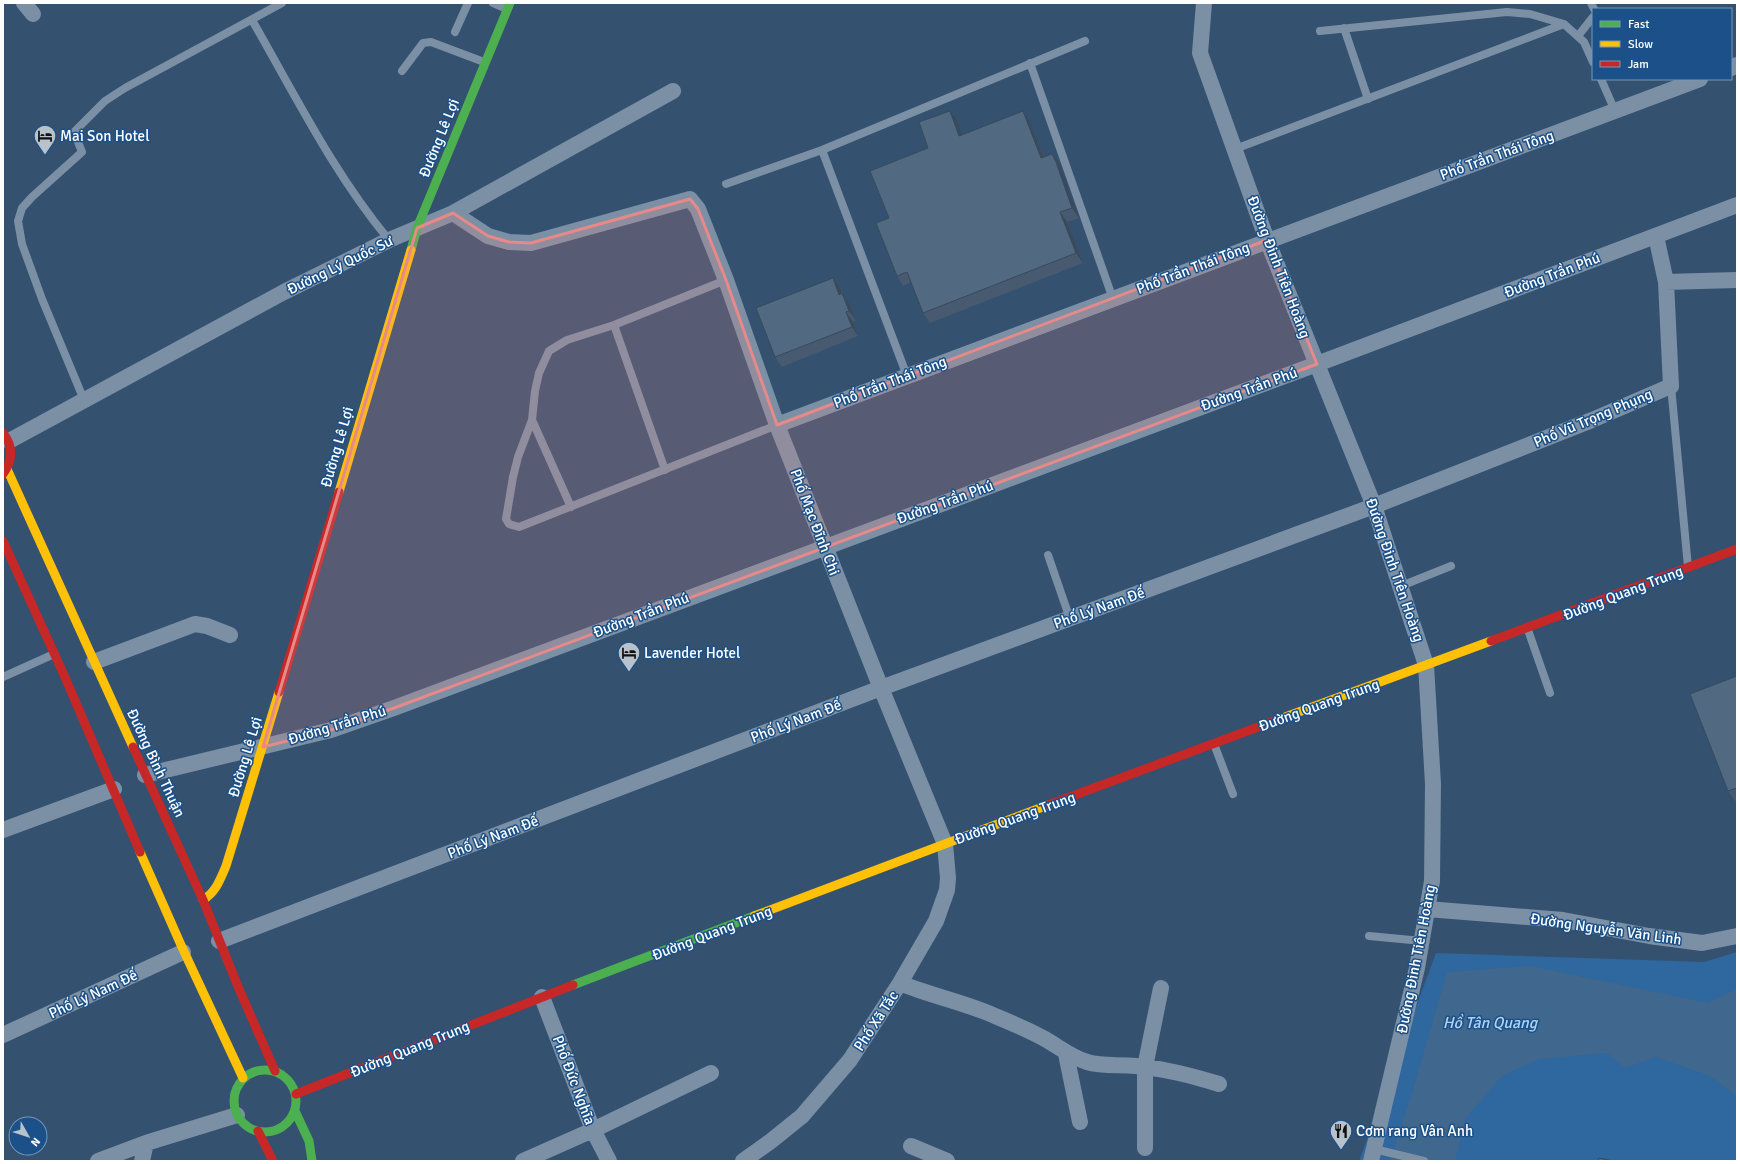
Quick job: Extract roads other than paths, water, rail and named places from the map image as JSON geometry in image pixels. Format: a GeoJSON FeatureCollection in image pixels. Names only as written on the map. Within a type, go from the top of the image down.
{"type":"FeatureCollection","features":[{"type":"Feature","properties":{"kind":"main road","name":"Đường Lê Lợi"},"geometry":{"type":"LineString","coordinates":[[203,900],[214,892],[224,871],[263,747],[417,228],[508,6]]}},
{"type":"Feature","properties":{"kind":"main road"},"geometry":{"type":"LineString","coordinates":[[5,472],[11,460],[11,450],[6,437]]}},
{"type":"Feature","properties":{"kind":"main road","name":"Đường Bình Thuận"},"geometry":{"type":"LineString","coordinates":[[5,472],[203,900],[275,1071]]}},
{"type":"Feature","properties":{"kind":"main road"},"geometry":{"type":"LineString","coordinates":[[3,541],[114,789],[183,952],[243,1078]]}},
{"type":"Feature","properties":{"kind":"main road","name":"Đường Quang Trung"},"geometry":{"type":"LineString","coordinates":[[296,1094],[542,997],[945,844],[1426,665],[1527,629],[1737,549]]}},
{"type":"Feature","properties":{"kind":"main road"},"geometry":{"type":"LineString","coordinates":[[295,1111],[284,1126],[276,1130],[258,1132],[249,1128],[237,1115],[234,1106],[234,1096],[237,1086],[243,1078],[258,1070],[266,1069],[275,1071],[288,1079],[296,1094],[295,1111],[309,1141],[312,1161]]}},
{"type":"Feature","properties":{"kind":"main road"},"geometry":{"type":"LineString","coordinates":[[258,1132],[274,1161]]}},
{"type":"Feature","properties":{"kind":"street","name":"Đường Đinh Tiên Hoàng"},"geometry":{"type":"LineString","coordinates":[[1204,3],[1200,53],[1267,240],[1374,506],[1426,665],[1433,784],[1432,881],[1417,968],[1372,1155]]}},
{"type":"Feature","properties":{"kind":"street","name":"Phố Trần Thái Tông"},"geometry":{"type":"LineString","coordinates":[[777,425],[1267,240],[1697,80]]}},
{"type":"Feature","properties":{"kind":"street","name":"Đường Lý Quốc Sư"},"geometry":{"type":"LineString","coordinates":[[6,437],[84,400],[284,292],[389,240],[453,213],[673,91]]}},
{"type":"Feature","properties":{"kind":"street","name":"Phố Mạc Đĩnh Chi"},"geometry":{"type":"LineString","coordinates":[[453,213],[488,236],[509,242],[531,243],[690,199],[698,208],[726,280],[777,425],[824,547],[945,844]]}},
{"type":"Feature","properties":{"kind":"street","name":"Đường Trần Phú"},"geometry":{"type":"LineString","coordinates":[[145,775],[331,730],[394,708],[1317,364],[1737,205]]}},
{"type":"Feature","properties":{"kind":"street","name":"Phố Vũ Trọng Phụng"},"geometry":{"type":"LineString","coordinates":[[1374,506],[1592,420],[1671,386],[1666,282],[1656,236]]}},
{"type":"Feature","properties":{"kind":"street"},"geometry":{"type":"LineString","coordinates":[[1666,282],[1737,280]]}},
{"type":"Feature","properties":{"kind":"street","name":"Phố Lý Nam Đế"},"geometry":{"type":"LineString","coordinates":[[219,941],[881,688],[1374,506]]}},
{"type":"Feature","properties":{"kind":"street"},"geometry":{"type":"LineString","coordinates":[[94,662],[195,624],[207,626],[230,635]]}},
{"type":"Feature","properties":{"kind":"street"},"geometry":{"type":"LineString","coordinates":[[3,830],[114,789]]}},
{"type":"Feature","properties":{"kind":"street","name":"Phố Xã Tắc"},"geometry":{"type":"LineString","coordinates":[[743,1161],[802,1116],[832,1082],[865,1040],[936,921],[943,903],[948,878],[945,844]]}},
{"type":"Feature","properties":{"kind":"street","name":"Đường Nguyễn Văn Linh"},"geometry":{"type":"LineString","coordinates":[[1427,909],[1564,920],[1649,936],[1702,943],[1737,936]]}},
{"type":"Feature","properties":{"kind":"street","name":"Phố Lý Nam Đế"},"geometry":{"type":"LineString","coordinates":[[3,1035],[183,952]]}},
{"type":"Feature","properties":{"kind":"street"},"geometry":{"type":"LineString","coordinates":[[900,983],[920,992],[994,1015],[1046,1040],[1066,1054],[1086,1062],[1099,1066],[1145,1067],[1176,1071],[1219,1084]]}},
{"type":"Feature","properties":{"kind":"street"},"geometry":{"type":"LineString","coordinates":[[1145,1148],[1145,1067],[1161,988]]}},
{"type":"Feature","properties":{"kind":"street","name":"Phố Đức Nghĩa"},"geometry":{"type":"LineString","coordinates":[[542,997],[593,1130],[608,1161]]}},
{"type":"Feature","properties":{"kind":"street"},"geometry":{"type":"LineString","coordinates":[[1066,1054],[1080,1122]]}},
{"type":"Feature","properties":{"kind":"street"},"geometry":{"type":"LineString","coordinates":[[523,1161],[593,1130],[711,1073]]}},
{"type":"Feature","properties":{"kind":"street"},"geometry":{"type":"LineString","coordinates":[[98,1161],[146,1143],[237,1115]]}},
{"type":"Feature","properties":{"kind":"street"},"geometry":{"type":"LineString","coordinates":[[142,1161],[146,1143]]}},
{"type":"Feature","properties":{"kind":"street"},"geometry":{"type":"LineString","coordinates":[[911,1146],[947,1161]]}},
{"type":"Feature","properties":{"kind":"lane"},"geometry":{"type":"LineString","coordinates":[[84,400],[42,299],[22,244],[18,221],[22,208],[32,197],[82,152],[74,132],[105,101],[137,81],[282,3]]}},
{"type":"Feature","properties":{"kind":"lane"},"geometry":{"type":"LineString","coordinates":[[455,32],[468,3]]}},
{"type":"Feature","properties":{"kind":"lane"},"geometry":{"type":"LineString","coordinates":[[493,3],[508,6]]}},
{"type":"Feature","properties":{"kind":"lane"},"geometry":{"type":"LineString","coordinates":[[1320,31],[1507,12],[1530,14],[1564,24],[1584,42],[1592,60]]}},
{"type":"Feature","properties":{"kind":"lane"},"geometry":{"type":"LineString","coordinates":[[1578,36],[1592,17]]}},
{"type":"Feature","properties":{"kind":"lane"},"geometry":{"type":"LineString","coordinates":[[252,20],[346,184],[367,214],[389,240]]}},
{"type":"Feature","properties":{"kind":"lane"},"geometry":{"type":"LineString","coordinates":[[1235,149],[1564,24]]}},
{"type":"Feature","properties":{"kind":"lane"},"geometry":{"type":"LineString","coordinates":[[1344,28],[1368,99]]}},
{"type":"Feature","properties":{"kind":"lane"},"geometry":{"type":"LineString","coordinates":[[726,184],[822,150],[1084,41]]}},
{"type":"Feature","properties":{"kind":"lane"},"geometry":{"type":"LineString","coordinates":[[402,71],[423,43],[431,42],[485,62]]}},
{"type":"Feature","properties":{"kind":"lane"},"geometry":{"type":"LineString","coordinates":[[1030,63],[1113,298]]}},
{"type":"Feature","properties":{"kind":"lane"},"geometry":{"type":"LineString","coordinates":[[1601,80],[1615,111]]}},
{"type":"Feature","properties":{"kind":"lane"},"geometry":{"type":"LineString","coordinates":[[822,150],[907,376]]}},
{"type":"Feature","properties":{"kind":"lane"},"geometry":{"type":"LineString","coordinates":[[726,280],[614,325],[567,340],[549,351],[539,373],[535,391],[532,420],[518,457],[511,484],[506,519],[513,527],[520,527],[777,425]]}},
{"type":"Feature","properties":{"kind":"lane"},"geometry":{"type":"LineString","coordinates":[[614,325],[665,470]]}},
{"type":"Feature","properties":{"kind":"lane"},"geometry":{"type":"LineString","coordinates":[[1671,386],[1688,568]]}},
{"type":"Feature","properties":{"kind":"lane"},"geometry":{"type":"LineString","coordinates":[[532,420],[571,507]]}},
{"type":"Feature","properties":{"kind":"lane"},"geometry":{"type":"LineString","coordinates":[[1048,555],[1070,619]]}},
{"type":"Feature","properties":{"kind":"lane"},"geometry":{"type":"LineString","coordinates":[[1401,586],[1451,566]]}},
{"type":"Feature","properties":{"kind":"lane"},"geometry":{"type":"LineString","coordinates":[[1527,629],[1550,693]]}},
{"type":"Feature","properties":{"kind":"lane"},"geometry":{"type":"LineString","coordinates":[[3,677],[54,654]]}},
{"type":"Feature","properties":{"kind":"lane"},"geometry":{"type":"LineString","coordinates":[[1214,744],[1233,794]]}},
{"type":"Feature","properties":{"kind":"lane"},"geometry":{"type":"LineString","coordinates":[[1369,936],[1422,941]]}},
{"type":"Feature","properties":{"kind":"lane"},"geometry":{"type":"LineString","coordinates":[[1372,1155],[1424,1161]]}},
{"type":"Feature","properties":{"kind":"water","name":"Hồ Tân Quang"},"geometry":{"type":"Polygon","coordinates":[[[1531,966],[1708,1003],[1737,989],[1737,1097],[1712,1077],[1656,1057],[1625,1068],[1607,1053],[1540,1059],[1503,1075],[1465,1119],[1455,1161],[1390,1161],[1414,1086],[1447,972],[1531,966]]]}},
{"type":"Feature","properties":{"kind":"place","name":"Mai Son Hotel"},"geometry":{"type":"Point","coordinates":[45,156]}},
{"type":"Feature","properties":{"kind":"place","name":"Lavender Hotel"},"geometry":{"type":"Point","coordinates":[629,672]}},
{"type":"Feature","properties":{"kind":"place","name":"Cơm rang Vân Anh"},"geometry":{"type":"Point","coordinates":[1341,1150]}}]}
